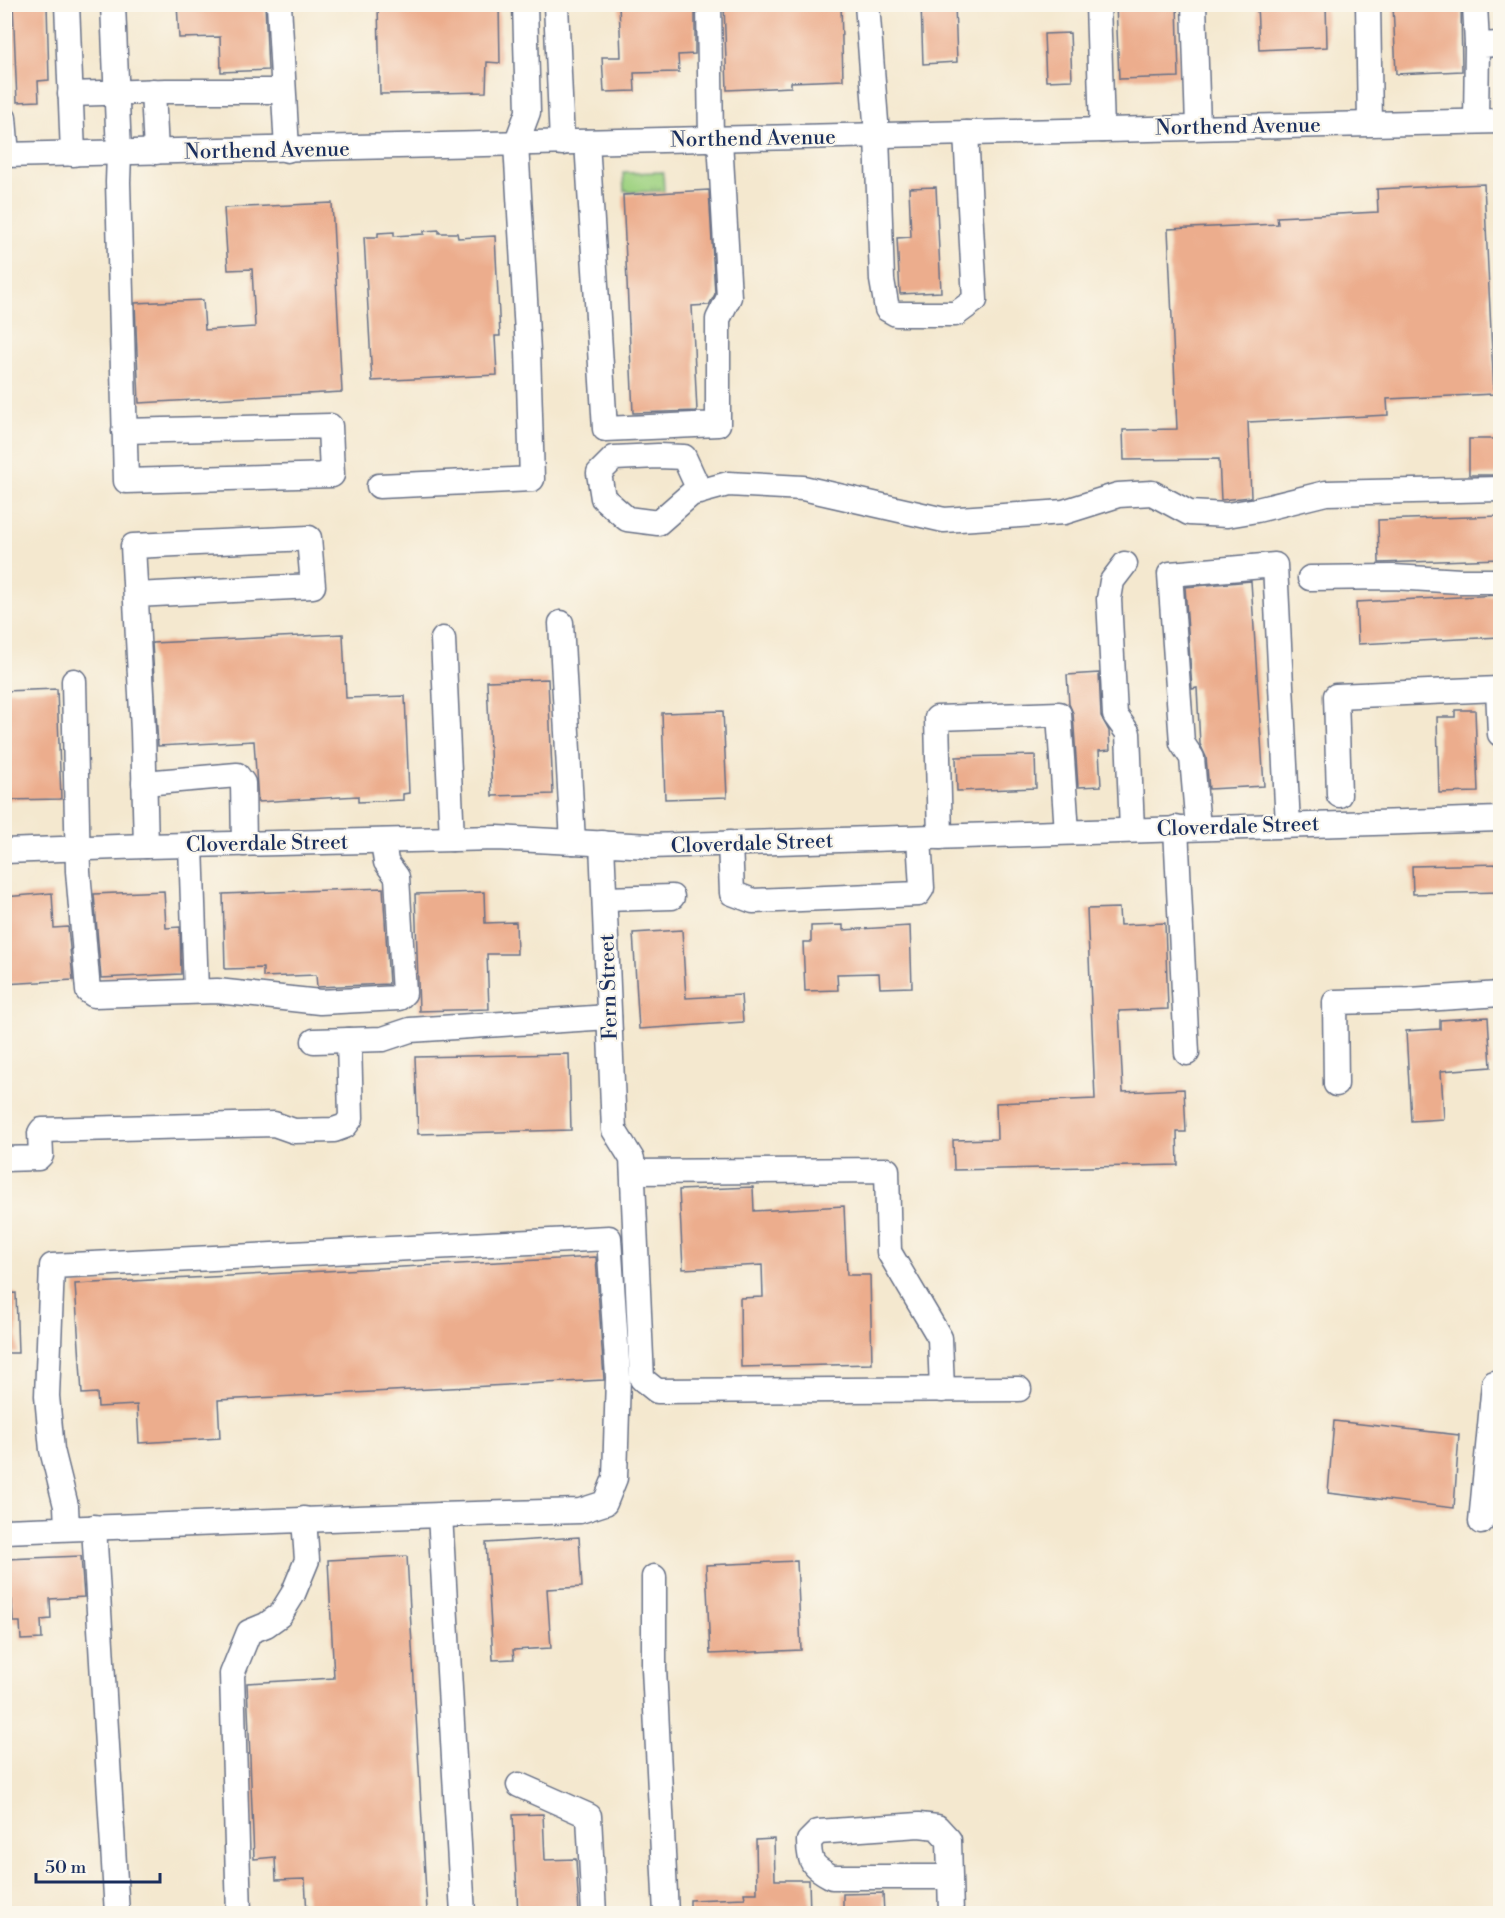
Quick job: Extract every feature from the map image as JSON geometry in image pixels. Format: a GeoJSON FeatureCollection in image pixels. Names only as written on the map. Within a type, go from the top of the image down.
{"type":"FeatureCollection","features":[{"type":"Feature","properties":{"kind":"street"},"geometry":{"type":"LineString","coordinates":[[67,4],[73,154]]}},
{"type":"Feature","properties":{"kind":"street"},"geometry":{"type":"LineString","coordinates":[[113,4],[119,153],[118,182],[124,431],[126,481],[332,475],[330,426],[124,431]]}},
{"type":"Feature","properties":{"kind":"street"},"geometry":{"type":"LineString","coordinates":[[279,4],[287,150]]}},
{"type":"Feature","properties":{"kind":"street"},"geometry":{"type":"LineString","coordinates":[[379,486],[532,479],[528,351],[516,144],[528,112],[525,4]]}},
{"type":"Feature","properties":{"kind":"street"},"geometry":{"type":"LineString","coordinates":[[556,4],[562,143]]}},
{"type":"Feature","properties":{"kind":"street"},"geometry":{"type":"LineString","coordinates":[[587,142],[605,429],[718,424],[718,319],[729,297],[716,140],[709,4]]}},
{"type":"Feature","properties":{"kind":"street"},"geometry":{"type":"LineString","coordinates":[[867,4],[877,135],[882,280],[886,309],[896,314],[956,314],[975,300],[966,133]]}},
{"type":"Feature","properties":{"kind":"street"},"geometry":{"type":"LineString","coordinates":[[1098,4],[1102,130]]}},
{"type":"Feature","properties":{"kind":"street"},"geometry":{"type":"LineString","coordinates":[[1194,4],[1198,127]]}},
{"type":"Feature","properties":{"kind":"street"},"geometry":{"type":"LineString","coordinates":[[1368,4],[1370,123]]}},
{"type":"Feature","properties":{"kind":"street"},"geometry":{"type":"LineString","coordinates":[[1475,4],[1476,121]]}},
{"type":"Feature","properties":{"kind":"street"},"geometry":{"type":"LineString","coordinates":[[1477,45],[1500,44]]}},
{"type":"Feature","properties":{"kind":"street"},"geometry":{"type":"LineString","coordinates":[[70,94],[283,91]]}},
{"type":"Feature","properties":{"kind":"street"},"geometry":{"type":"LineString","coordinates":[[153,92],[156,152]]}},
{"type":"Feature","properties":{"kind":"street"},"geometry":{"type":"LineString","coordinates":[[4,118],[6,155]]}},
{"type":"Feature","properties":{"kind":"street","name":"Northend Avenue"},"geometry":{"type":"LineString","coordinates":[[6,155],[1500,121]]}},
{"type":"Feature","properties":{"kind":"street"},"geometry":{"type":"LineString","coordinates":[[700,492],[728,484],[803,488],[944,520],[1064,512],[1118,495],[1152,493],[1189,513],[1227,515],[1326,493],[1500,489]]}},
{"type":"Feature","properties":{"kind":"street"},"geometry":{"type":"LineString","coordinates":[[136,595],[313,586],[309,538],[133,546],[146,846]]}},
{"type":"Feature","properties":{"kind":"street"},"geometry":{"type":"LineString","coordinates":[[1125,564],[1112,581],[1109,599],[1115,715],[1128,733],[1132,830]]}},
{"type":"Feature","properties":{"kind":"street"},"geometry":{"type":"LineString","coordinates":[[1186,1053],[1187,828],[1192,758],[1182,743],[1170,574],[1275,565],[1288,825]]}},
{"type":"Feature","properties":{"kind":"street"},"geometry":{"type":"LineString","coordinates":[[1310,578],[1393,577],[1461,581],[1500,580]]}},
{"type":"Feature","properties":{"kind":"street"},"geometry":{"type":"LineString","coordinates":[[561,622],[573,842]]}},
{"type":"Feature","properties":{"kind":"street"},"geometry":{"type":"LineString","coordinates":[[443,639],[453,839]]}},
{"type":"Feature","properties":{"kind":"street"},"geometry":{"type":"LineString","coordinates":[[74,681],[78,848],[88,991],[94,995],[217,991],[320,1002],[399,998],[404,993],[397,877],[386,862],[383,841]]}},
{"type":"Feature","properties":{"kind":"street"},"geometry":{"type":"LineString","coordinates":[[1339,795],[1336,696],[1499,689],[1500,734]]}},
{"type":"Feature","properties":{"kind":"street"},"geometry":{"type":"LineString","coordinates":[[730,843],[732,893],[753,901],[918,894],[922,888],[930,837],[937,718],[1059,714],[1067,832]]}},
{"type":"Feature","properties":{"kind":"street"},"geometry":{"type":"LineString","coordinates":[[144,783],[237,775],[243,783],[244,844]]}},
{"type":"Feature","properties":{"kind":"street","name":"Cloverdale Street"},"geometry":{"type":"LineString","coordinates":[[4,851],[497,838],[650,846],[1500,819]]}},
{"type":"Feature","properties":{"kind":"street","name":"Fern Street"},"geometry":{"type":"LineString","coordinates":[[603,843],[614,1130],[632,1159],[633,1172]]}},
{"type":"Feature","properties":{"kind":"street"},"geometry":{"type":"LineString","coordinates":[[191,845],[196,991]]}},
{"type":"Feature","properties":{"kind":"street"},"geometry":{"type":"LineString","coordinates":[[605,899],[672,897]]}},
{"type":"Feature","properties":{"kind":"street"},"geometry":{"type":"LineString","coordinates":[[1336,1083],[1335,1002],[1500,994]]}},
{"type":"Feature","properties":{"kind":"street"},"geometry":{"type":"LineString","coordinates":[[314,1041],[383,1039],[410,1030],[609,1017]]}},
{"type":"Feature","properties":{"kind":"street"},"geometry":{"type":"LineString","coordinates":[[4,1159],[38,1158],[42,1130],[274,1124],[294,1131],[334,1130],[345,1126],[351,1118],[349,1040]]}},
{"type":"Feature","properties":{"kind":"street"},"geometry":{"type":"LineString","coordinates":[[942,1390],[940,1338],[889,1252],[887,1170],[633,1172],[642,1379],[657,1391],[942,1390],[1018,1389]]}},
{"type":"Feature","properties":{"kind":"street"},"geometry":{"type":"LineString","coordinates":[[4,1531],[580,1511],[604,1503],[615,1478],[618,1377],[609,1238],[52,1266],[47,1396],[52,1450],[66,1506],[67,1528]]}},
{"type":"Feature","properties":{"kind":"street"},"geometry":{"type":"LineString","coordinates":[[1482,1522],[1494,1383],[1500,1382]]}},
{"type":"Feature","properties":{"kind":"street"},"geometry":{"type":"LineString","coordinates":[[440,1515],[463,1914]]}},
{"type":"Feature","properties":{"kind":"street"},"geometry":{"type":"LineString","coordinates":[[239,1914],[232,1674],[249,1632],[280,1616],[293,1594],[307,1560],[304,1519]]}},
{"type":"Feature","properties":{"kind":"street"},"geometry":{"type":"LineString","coordinates":[[102,1526],[117,1914]]}},
{"type":"Feature","properties":{"kind":"street"},"geometry":{"type":"LineString","coordinates":[[654,1576],[654,1668],[666,1914]]}},
{"type":"Feature","properties":{"kind":"street"},"geometry":{"type":"LineString","coordinates":[[519,1785],[589,1816],[594,1914]]}},
{"type":"Feature","properties":{"kind":"street"},"geometry":{"type":"LineString","coordinates":[[950,1877],[832,1877],[817,1869],[809,1856],[809,1841],[818,1832],[919,1825],[937,1827],[949,1840],[950,1877],[951,1914]]}},
{"type":"Feature","properties":{"kind":"green space"},"geometry":{"type":"Polygon","coordinates":[[[663,172],[664,191],[624,191],[623,173],[663,172]]]}},
{"type":"Feature","properties":{"kind":"building"},"geometry":{"type":"Polygon","coordinates":[[[13,4],[47,4],[49,80],[38,81],[39,101],[17,102],[13,4]]]}},
{"type":"Feature","properties":{"kind":"building"},"geometry":{"type":"Polygon","coordinates":[[[177,4],[265,4],[268,70],[221,72],[220,37],[179,38],[177,4]]]}},
{"type":"Feature","properties":{"kind":"building"},"geometry":{"type":"Polygon","coordinates":[[[378,4],[499,4],[500,63],[487,62],[486,92],[380,94],[378,4]]]}},
{"type":"Feature","properties":{"kind":"building"},"geometry":{"type":"Polygon","coordinates":[[[619,4],[695,4],[695,54],[678,55],[679,72],[634,73],[635,91],[604,92],[602,57],[621,57],[619,4]]]}},
{"type":"Feature","properties":{"kind":"building"},"geometry":{"type":"Polygon","coordinates":[[[724,4],[841,4],[843,80],[791,82],[791,87],[727,90],[724,4]]]}},
{"type":"Feature","properties":{"kind":"building"},"geometry":{"type":"Polygon","coordinates":[[[921,4],[955,4],[957,62],[923,64],[921,4]]]}},
{"type":"Feature","properties":{"kind":"building"},"geometry":{"type":"Polygon","coordinates":[[[1116,4],[1177,4],[1179,77],[1119,79],[1116,4]]]}},
{"type":"Feature","properties":{"kind":"building"},"geometry":{"type":"Polygon","coordinates":[[[1257,4],[1326,4],[1327,47],[1259,50],[1257,4]]]}},
{"type":"Feature","properties":{"kind":"building"},"geometry":{"type":"Polygon","coordinates":[[[1393,4],[1461,4],[1462,71],[1396,74],[1393,4]]]}},
{"type":"Feature","properties":{"kind":"building"},"geometry":{"type":"Polygon","coordinates":[[[1070,33],[1072,80],[1046,81],[1044,34],[1070,33]]]}},
{"type":"Feature","properties":{"kind":"building"},"geometry":{"type":"Polygon","coordinates":[[[1484,184],[1494,394],[1387,399],[1388,415],[1248,422],[1251,497],[1221,500],[1219,459],[1124,460],[1123,430],[1177,429],[1168,229],[1278,224],[1277,217],[1378,212],[1377,189],[1484,184]]]}},
{"type":"Feature","properties":{"kind":"building"},"geometry":{"type":"Polygon","coordinates":[[[936,187],[941,292],[900,294],[897,238],[911,237],[909,188],[936,187]]]}},
{"type":"Feature","properties":{"kind":"building"},"geometry":{"type":"Polygon","coordinates":[[[709,190],[715,294],[709,305],[692,306],[697,411],[633,413],[623,195],[709,190]]]}},
{"type":"Feature","properties":{"kind":"building"},"geometry":{"type":"Polygon","coordinates":[[[332,203],[342,392],[139,403],[135,303],[203,300],[205,330],[255,327],[252,269],[228,270],[224,208],[332,203]]]}},
{"type":"Feature","properties":{"kind":"building"},"geometry":{"type":"Polygon","coordinates":[[[439,230],[439,233],[457,233],[458,238],[495,236],[500,336],[495,336],[497,375],[372,381],[364,237],[378,237],[378,233],[394,232],[394,236],[424,234],[424,231],[439,230]]]}},
{"type":"Feature","properties":{"kind":"building"},"geometry":{"type":"Polygon","coordinates":[[[1469,439],[1497,439],[1497,475],[1469,475],[1469,439]]]}},
{"type":"Feature","properties":{"kind":"building"},"geometry":{"type":"Polygon","coordinates":[[[1500,516],[1500,559],[1379,563],[1378,520],[1500,516]]]}},
{"type":"Feature","properties":{"kind":"building"},"geometry":{"type":"Polygon","coordinates":[[[1251,581],[1264,786],[1209,789],[1206,757],[1200,744],[1197,688],[1192,689],[1185,587],[1251,581]]]}},
{"type":"Feature","properties":{"kind":"building"},"geometry":{"type":"Polygon","coordinates":[[[1500,595],[1500,637],[1358,644],[1356,602],[1500,595]]]}},
{"type":"Feature","properties":{"kind":"building"},"geometry":{"type":"Polygon","coordinates":[[[343,634],[346,698],[405,696],[409,793],[403,794],[403,800],[358,802],[358,796],[258,802],[254,741],[158,746],[152,643],[343,634]]]}},
{"type":"Feature","properties":{"kind":"building"},"geometry":{"type":"Polygon","coordinates":[[[1099,673],[1101,716],[1109,731],[1110,750],[1099,751],[1101,786],[1078,787],[1073,713],[1069,704],[1067,675],[1099,673]]]}},
{"type":"Feature","properties":{"kind":"building"},"geometry":{"type":"Polygon","coordinates":[[[548,679],[553,794],[492,796],[487,681],[548,679]]]}},
{"type":"Feature","properties":{"kind":"building"},"geometry":{"type":"Polygon","coordinates":[[[57,689],[61,799],[4,800],[4,691],[57,689]]]}},
{"type":"Feature","properties":{"kind":"building"},"geometry":{"type":"Polygon","coordinates":[[[1455,710],[1475,710],[1478,792],[1439,793],[1437,717],[1455,717],[1455,710]]]}},
{"type":"Feature","properties":{"kind":"building"},"geometry":{"type":"Polygon","coordinates":[[[723,711],[727,797],[665,799],[662,713],[723,711]]]}},
{"type":"Feature","properties":{"kind":"building"},"geometry":{"type":"Polygon","coordinates":[[[1035,755],[1036,788],[957,791],[956,757],[1035,755]]]}},
{"type":"Feature","properties":{"kind":"building"},"geometry":{"type":"Polygon","coordinates":[[[1500,864],[1500,892],[1413,894],[1412,866],[1500,864]]]}},
{"type":"Feature","properties":{"kind":"building"},"geometry":{"type":"Polygon","coordinates":[[[383,888],[389,984],[317,987],[316,975],[263,977],[263,968],[225,969],[223,894],[383,888]]]}},
{"type":"Feature","properties":{"kind":"building"},"geometry":{"type":"Polygon","coordinates":[[[164,891],[166,928],[180,927],[181,974],[101,978],[94,894],[164,891]]]}},
{"type":"Feature","properties":{"kind":"building"},"geometry":{"type":"Polygon","coordinates":[[[484,892],[485,923],[516,922],[517,954],[487,954],[489,1009],[419,1011],[415,894],[484,892]]]}},
{"type":"Feature","properties":{"kind":"building"},"geometry":{"type":"Polygon","coordinates":[[[52,893],[54,928],[68,927],[73,980],[4,984],[4,897],[52,893]]]}},
{"type":"Feature","properties":{"kind":"building"},"geometry":{"type":"Polygon","coordinates":[[[1119,908],[1120,925],[1165,923],[1168,1009],[1119,1011],[1123,1092],[1184,1089],[1186,1132],[1177,1132],[1178,1165],[954,1170],[953,1140],[997,1139],[996,1103],[1095,1099],[1087,909],[1119,908]]]}},
{"type":"Feature","properties":{"kind":"building"},"geometry":{"type":"Polygon","coordinates":[[[843,925],[843,930],[910,926],[912,987],[880,988],[879,973],[837,974],[838,990],[805,991],[803,942],[811,942],[811,926],[843,925]]]}},
{"type":"Feature","properties":{"kind":"building"},"geometry":{"type":"Polygon","coordinates":[[[682,930],[686,998],[741,995],[743,1022],[639,1029],[633,933],[682,930]]]}},
{"type":"Feature","properties":{"kind":"building"},"geometry":{"type":"Polygon","coordinates":[[[1488,1017],[1491,1067],[1441,1071],[1444,1119],[1411,1121],[1406,1031],[1440,1029],[1440,1020],[1488,1017]]]}},
{"type":"Feature","properties":{"kind":"building"},"geometry":{"type":"Polygon","coordinates":[[[569,1054],[571,1130],[418,1134],[415,1057],[569,1054]]]}},
{"type":"Feature","properties":{"kind":"building"},"geometry":{"type":"Polygon","coordinates":[[[753,1187],[754,1211],[844,1206],[847,1275],[870,1275],[872,1364],[741,1367],[740,1298],[763,1297],[762,1265],[683,1269],[679,1190],[753,1187]]]}},
{"type":"Feature","properties":{"kind":"building"},"geometry":{"type":"Polygon","coordinates":[[[596,1257],[604,1380],[218,1400],[220,1438],[139,1443],[137,1405],[98,1407],[97,1393],[82,1394],[75,1284],[596,1257]]]}},
{"type":"Feature","properties":{"kind":"building"},"geometry":{"type":"Polygon","coordinates":[[[16,1293],[18,1353],[4,1353],[4,1294],[16,1293]]]}},
{"type":"Feature","properties":{"kind":"building"},"geometry":{"type":"Polygon","coordinates":[[[1334,1421],[1459,1435],[1454,1508],[1328,1493],[1334,1421]]]}},
{"type":"Feature","properties":{"kind":"building"},"geometry":{"type":"Polygon","coordinates":[[[579,1537],[582,1587],[547,1589],[551,1648],[513,1650],[514,1659],[493,1660],[486,1543],[579,1537]]]}},
{"type":"Feature","properties":{"kind":"building"},"geometry":{"type":"Polygon","coordinates":[[[81,1556],[84,1597],[50,1599],[51,1619],[41,1620],[42,1639],[21,1640],[20,1622],[13,1622],[12,1600],[8,1600],[6,1559],[81,1556]]]}},
{"type":"Feature","properties":{"kind":"building"},"geometry":{"type":"Polygon","coordinates":[[[407,1556],[427,1910],[307,1914],[305,1879],[276,1880],[275,1857],[254,1859],[247,1683],[334,1678],[328,1560],[407,1556]]]}},
{"type":"Feature","properties":{"kind":"building"},"geometry":{"type":"Polygon","coordinates":[[[797,1561],[801,1650],[710,1654],[706,1565],[797,1561]]]}},
{"type":"Feature","properties":{"kind":"building"},"geometry":{"type":"Polygon","coordinates":[[[543,1814],[545,1860],[576,1859],[579,1914],[518,1914],[513,1815],[543,1814]]]}},
{"type":"Feature","properties":{"kind":"building"},"geometry":{"type":"Polygon","coordinates":[[[774,1839],[775,1880],[809,1880],[810,1914],[690,1914],[690,1900],[745,1898],[744,1893],[757,1893],[756,1840],[774,1839]]]}},
{"type":"Feature","properties":{"kind":"building"},"geometry":{"type":"Polygon","coordinates":[[[883,1893],[884,1914],[843,1914],[843,1894],[883,1893]]]}}]}
